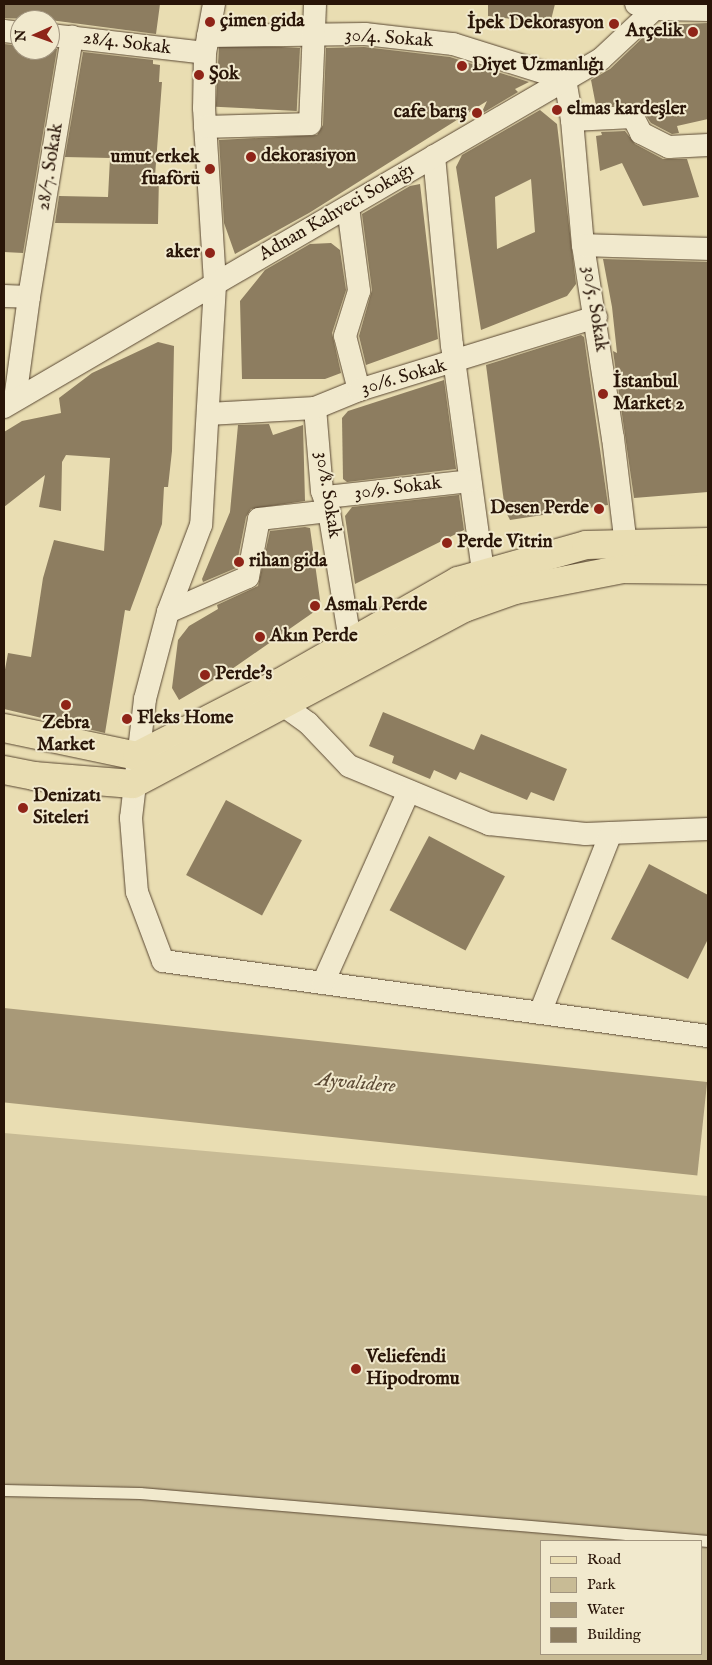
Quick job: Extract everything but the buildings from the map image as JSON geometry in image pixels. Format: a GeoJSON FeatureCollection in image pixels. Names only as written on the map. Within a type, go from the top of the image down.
{"type":"FeatureCollection","features":[{"type":"Feature","properties":{"kind":"main road"},"geometry":{"type":"LineString","coordinates":[[4,770],[34,776],[134,784],[464,608],[515,590],[624,557],[708,542]]}},
{"type":"Feature","properties":{"kind":"main road"},"geometry":{"type":"LineString","coordinates":[[4,728],[137,756],[249,699],[458,581],[483,572],[586,545],[624,557],[708,570]]}},
{"type":"Feature","properties":{"kind":"street"},"geometry":{"type":"LineString","coordinates":[[214,4],[206,44],[205,127],[215,285],[201,525],[168,612],[145,699],[131,818],[137,892],[163,961],[708,1036]]}},
{"type":"Feature","properties":{"kind":"street"},"geometry":{"type":"LineString","coordinates":[[205,127],[310,124],[315,4]]}},
{"type":"Feature","properties":{"kind":"street"},"geometry":{"type":"LineString","coordinates":[[650,5],[708,10]]}},
{"type":"Feature","properties":{"kind":"street","name":"Adnan Kahveci Sokağı"},"geometry":{"type":"LineString","coordinates":[[10,403],[601,59],[650,5]]}},
{"type":"Feature","properties":{"kind":"street","name":"30/4. Sokak"},"geometry":{"type":"LineString","coordinates":[[206,44],[313,35],[365,34],[453,44],[565,79]]}},
{"type":"Feature","properties":{"kind":"street","name":"28/4. Sokak"},"geometry":{"type":"LineString","coordinates":[[61,36],[206,44]]}},
{"type":"Feature","properties":{"kind":"street","name":"28/7. Sokak"},"geometry":{"type":"LineString","coordinates":[[10,403],[29,297],[61,36]]}},
{"type":"Feature","properties":{"kind":"street","name":"30/5. Sokak"},"geometry":{"type":"LineString","coordinates":[[565,79],[572,120],[583,245],[596,317],[624,557]]}},
{"type":"Feature","properties":{"kind":"street"},"geometry":{"type":"LineString","coordinates":[[572,120],[633,117],[641,133],[669,148],[708,145]]}},
{"type":"Feature","properties":{"kind":"street"},"geometry":{"type":"LineString","coordinates":[[434,156],[455,363],[483,572]]}},
{"type":"Feature","properties":{"kind":"street"},"geometry":{"type":"LineString","coordinates":[[348,207],[359,291],[345,336],[359,390]]}},
{"type":"Feature","properties":{"kind":"street"},"geometry":{"type":"LineString","coordinates":[[583,245],[708,249]]}},
{"type":"Feature","properties":{"kind":"street"},"geometry":{"type":"LineString","coordinates":[[4,296],[29,297]]}},
{"type":"Feature","properties":{"kind":"street","name":"30/6. Sokak"},"geometry":{"type":"LineString","coordinates":[[208,414],[315,408],[359,390],[455,363],[596,317]]}},
{"type":"Feature","properties":{"kind":"street","name":"30/8. Sokak"},"geometry":{"type":"LineString","coordinates":[[315,408],[322,491],[328,504],[350,641]]}},
{"type":"Feature","properties":{"kind":"street","name":"30/9. Sokak"},"geometry":{"type":"LineString","coordinates":[[168,612],[248,577],[259,519],[328,504],[470,481]]}},
{"type":"Feature","properties":{"kind":"street"},"geometry":{"type":"LineString","coordinates":[[283,705],[308,723],[349,766],[489,824],[585,834],[708,829]]}},
{"type":"Feature","properties":{"kind":"street"},"geometry":{"type":"LineString","coordinates":[[323,983],[409,791]]}},
{"type":"Feature","properties":{"kind":"street"},"geometry":{"type":"LineString","coordinates":[[540,1013],[611,833]]}},
{"type":"Feature","properties":{"kind":"lane"},"geometry":{"type":"LineString","coordinates":[[4,1490],[140,1492],[696,1540]]}},
{"type":"Feature","properties":{"kind":"green space","name":"Veliefendi Hipodromu"},"geometry":{"type":"Polygon","coordinates":[[[4,1133],[708,1196],[708,1661],[4,1661],[4,1133]]]}},
{"type":"Feature","properties":{"kind":"water","name":"Ayvalıdere"},"geometry":{"type":"Polygon","coordinates":[[[4,1008],[707,1082],[697,1175],[4,1103],[4,1008]]]}},
{"type":"Feature","properties":{"kind":"place","name":"çimen gida"},"geometry":{"type":"Point","coordinates":[210,22]}},
{"type":"Feature","properties":{"kind":"place","name":"İpek Dekorasyon"},"geometry":{"type":"Point","coordinates":[614,24]}},
{"type":"Feature","properties":{"kind":"place","name":"Arçelik"},"geometry":{"type":"Point","coordinates":[693,32]}},
{"type":"Feature","properties":{"kind":"place","name":"Diyet Uzmanlığı"},"geometry":{"type":"Point","coordinates":[462,66]}},
{"type":"Feature","properties":{"kind":"place","name":"Şok"},"geometry":{"type":"Point","coordinates":[199,75]}},
{"type":"Feature","properties":{"kind":"place","name":"elmas kardeşler"},"geometry":{"type":"Point","coordinates":[557,110]}},
{"type":"Feature","properties":{"kind":"place","name":"cafe barış"},"geometry":{"type":"Point","coordinates":[477,113]}},
{"type":"Feature","properties":{"kind":"place","name":"dekorasiyon"},"geometry":{"type":"Point","coordinates":[251,157]}},
{"type":"Feature","properties":{"kind":"place","name":"umut erkek fuaförü"},"geometry":{"type":"Point","coordinates":[210,169]}},
{"type":"Feature","properties":{"kind":"place","name":"aker"},"geometry":{"type":"Point","coordinates":[210,253]}},
{"type":"Feature","properties":{"kind":"place","name":"İstanbul Market 2"},"geometry":{"type":"Point","coordinates":[603,394]}},
{"type":"Feature","properties":{"kind":"place","name":"Desen Perde"},"geometry":{"type":"Point","coordinates":[599,509]}},
{"type":"Feature","properties":{"kind":"place","name":"Perde Vitrin"},"geometry":{"type":"Point","coordinates":[447,543]}},
{"type":"Feature","properties":{"kind":"place","name":"rihan gida"},"geometry":{"type":"Point","coordinates":[239,562]}},
{"type":"Feature","properties":{"kind":"place","name":"Asmalı Perde"},"geometry":{"type":"Point","coordinates":[315,606]}},
{"type":"Feature","properties":{"kind":"place","name":"Akın Perde"},"geometry":{"type":"Point","coordinates":[260,637]}},
{"type":"Feature","properties":{"kind":"place","name":"Perde's"},"geometry":{"type":"Point","coordinates":[205,675]}},
{"type":"Feature","properties":{"kind":"place","name":"Zebra Market"},"geometry":{"type":"Point","coordinates":[66,705]}},
{"type":"Feature","properties":{"kind":"place","name":"Fleks Home"},"geometry":{"type":"Point","coordinates":[127,719]}},
{"type":"Feature","properties":{"kind":"place","name":"Denizatı Siteleri"},"geometry":{"type":"Point","coordinates":[23,808]}},
{"type":"Feature","properties":{"kind":"place","name":"Veliefendi Hipodromu"},"geometry":{"type":"Point","coordinates":[356,1369]}}]}
